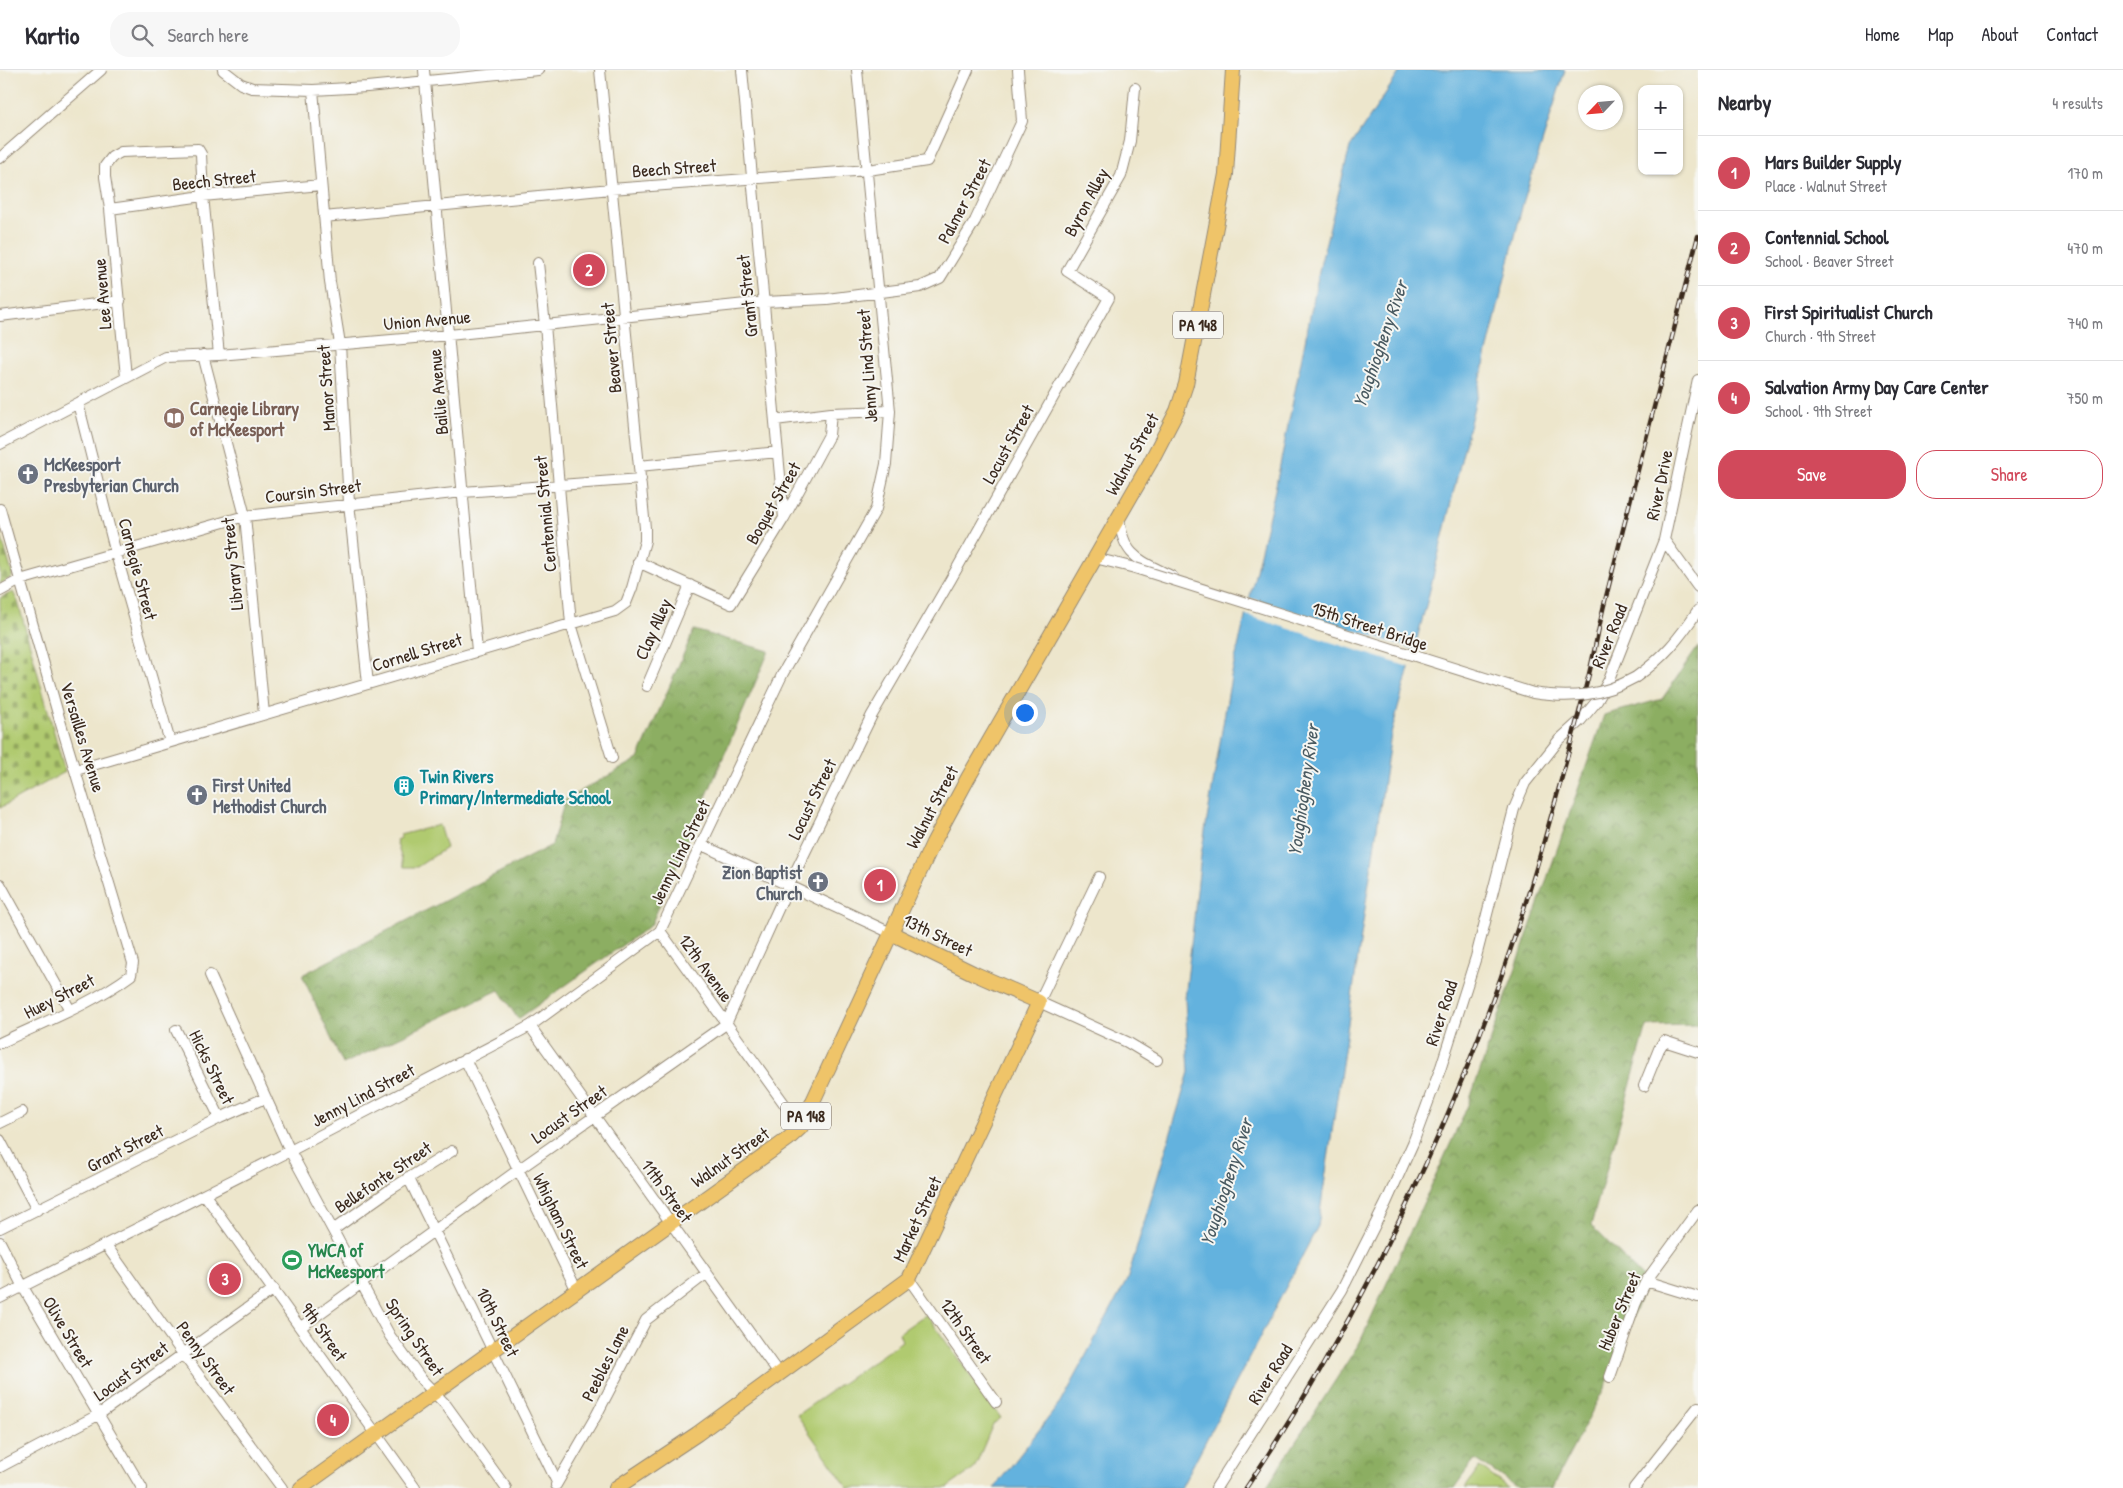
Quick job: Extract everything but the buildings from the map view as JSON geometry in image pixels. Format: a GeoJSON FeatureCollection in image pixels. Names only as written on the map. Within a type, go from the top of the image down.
{"type":"FeatureCollection","features":[{"type":"Feature","properties":{"kind":"main road","name":"Walnut Street"},"geometry":{"type":"LineString","coordinates":[[300,1488],[576,1289],[788,1140],[801,1127],[933,843],[968,778],[1166,434],[1177,411],[1186,384],[1226,174],[1233,70]]}},
{"type":"Feature","properties":{"kind":"main road","name":"13th Street"},"geometry":{"type":"LineString","coordinates":[[891,933],[1039,1002]]}},
{"type":"Feature","properties":{"kind":"main road","name":"Market Street"},"geometry":{"type":"LineString","coordinates":[[616,1488],[632,1483],[909,1279],[1039,1002]]}},
{"type":"Feature","properties":{"kind":"street"},"geometry":{"type":"LineString","coordinates":[[0,158],[101,70]]}},
{"type":"Feature","properties":{"kind":"street"},"geometry":{"type":"LineString","coordinates":[[223,70],[241,84],[252,88],[313,90],[425,75],[538,70]]}},
{"type":"Feature","properties":{"kind":"street","name":"Beaver Street"},"geometry":{"type":"LineString","coordinates":[[600,70],[641,479],[645,541],[638,562]]}},
{"type":"Feature","properties":{"kind":"street","name":"Grant Street"},"geometry":{"type":"LineString","coordinates":[[742,70],[784,518]]}},
{"type":"Feature","properties":{"kind":"street","name":"Jenny Lind Street"},"geometry":{"type":"LineString","coordinates":[[0,1298],[290,1152],[530,1026],[660,932],[783,673],[876,509],[886,464],[890,411],[857,70]]}},
{"type":"Feature","properties":{"kind":"street","name":"Beech Street"},"geometry":{"type":"LineString","coordinates":[[324,217],[611,189],[868,170],[927,161],[968,70]]}},
{"type":"Feature","properties":{"kind":"street","name":"Palmer Street"},"geometry":{"type":"LineString","coordinates":[[878,292],[920,287],[940,278],[975,221],[1022,121],[1018,72]]}},
{"type":"Feature","properties":{"kind":"street","name":"Bailie Avenue"},"geometry":{"type":"LineString","coordinates":[[425,75],[476,651]]}},
{"type":"Feature","properties":{"kind":"street","name":"Byron Alley"},"geometry":{"type":"LineString","coordinates":[[1109,298],[1067,271],[1121,176],[1130,141],[1135,88]]}},
{"type":"Feature","properties":{"kind":"street","name":"Manor Street"},"geometry":{"type":"LineString","coordinates":[[313,90],[330,282],[340,344],[349,503],[368,684]]}},
{"type":"Feature","properties":{"kind":"street"},"geometry":{"type":"LineString","coordinates":[[110,209],[105,166],[112,157],[121,152],[198,149],[201,154],[203,196],[219,355]]}},
{"type":"Feature","properties":{"kind":"street","name":"Beech Street"},"geometry":{"type":"LineString","coordinates":[[110,209],[203,196],[321,185]]}},
{"type":"Feature","properties":{"kind":"street","name":"Lee Avenue"},"geometry":{"type":"LineString","coordinates":[[110,209],[126,377]]}},
{"type":"Feature","properties":{"kind":"street","name":"Centennial Street"},"geometry":{"type":"LineString","coordinates":[[538,263],[571,624],[612,758]]}},
{"type":"Feature","properties":{"kind":"street","name":"Union Avenue"},"geometry":{"type":"LineString","coordinates":[[0,444],[166,357],[219,355],[449,335],[765,302],[826,299],[878,292]]}},
{"type":"Feature","properties":{"kind":"street","name":"Locust Street"},"geometry":{"type":"LineString","coordinates":[[301,1327],[518,1170],[726,1024],[788,885],[872,715],[951,580],[1109,298]]}},
{"type":"Feature","properties":{"kind":"street"},"geometry":{"type":"LineString","coordinates":[[0,316],[120,301]]}},
{"type":"Feature","properties":{"kind":"street","name":"Library Street"},"geometry":{"type":"LineString","coordinates":[[203,355],[245,516],[264,714]]}},
{"type":"Feature","properties":{"kind":"street","name":"River Drive"},"geometry":{"type":"LineString","coordinates":[[1698,380],[1664,540],[1698,588]]}},
{"type":"Feature","properties":{"kind":"street","name":"Carnegie Street"},"geometry":{"type":"LineString","coordinates":[[78,403],[116,554],[170,742]]}},
{"type":"Feature","properties":{"kind":"street"},"geometry":{"type":"LineString","coordinates":[[775,420],[831,413],[890,411]]}},
{"type":"Feature","properties":{"kind":"street","name":"Boquet Street"},"geometry":{"type":"LineString","coordinates":[[690,585],[731,604],[784,518],[829,435],[831,413]]}},
{"type":"Feature","properties":{"kind":"street"},"geometry":{"type":"LineString","coordinates":[[639,466],[778,452]]}},
{"type":"Feature","properties":{"kind":"street","name":"Coursin Street"},"geometry":{"type":"LineString","coordinates":[[0,591],[20,580],[245,516],[349,503],[463,492],[641,479]]}},
{"type":"Feature","properties":{"kind":"street","name":"Versailles Avenue"},"geometry":{"type":"LineString","coordinates":[[1,515],[58,714],[133,963],[131,975]]}},
{"type":"Feature","properties":{"kind":"street"},"geometry":{"type":"LineString","coordinates":[[1119,516],[1122,536],[1135,563]]}},
{"type":"Feature","properties":{"kind":"street","name":"River Road"},"geometry":{"type":"LineString","coordinates":[[1216,1488],[1342,1290],[1386,1203],[1413,1143],[1441,1067],[1476,957],[1514,809],[1526,783],[1559,740],[1581,720],[1597,701],[1609,680],[1664,540]]}},
{"type":"Feature","properties":{"kind":"street","name":"15th Street Bridge"},"geometry":{"type":"LineString","coordinates":[[1095,558],[1135,563],[1197,588],[1533,693],[1558,697],[1577,697],[1602,693],[1619,687],[1636,677],[1657,662],[1677,642],[1698,610]]}},
{"type":"Feature","properties":{"kind":"street"},"geometry":{"type":"LineString","coordinates":[[638,562],[690,585]]}},
{"type":"Feature","properties":{"kind":"street","name":"Cornell Street"},"geometry":{"type":"LineString","coordinates":[[76,770],[615,611],[626,603],[638,562]]}},
{"type":"Feature","properties":{"kind":"street","name":"Clay Alley"},"geometry":{"type":"LineString","coordinates":[[646,686],[690,585]]}},
{"type":"Feature","properties":{"kind":"street","name":"13th Street"},"geometry":{"type":"LineString","coordinates":[[702,845],[891,933]]}},
{"type":"Feature","properties":{"kind":"street","name":"Market Street"},"geometry":{"type":"LineString","coordinates":[[1039,1002],[1099,877]]}},
{"type":"Feature","properties":{"kind":"street"},"geometry":{"type":"LineString","coordinates":[[0,884],[70,1010]]}},
{"type":"Feature","properties":{"kind":"street","name":"12th Avenue"},"geometry":{"type":"LineString","coordinates":[[660,932],[726,1024]]}},
{"type":"Feature","properties":{"kind":"street","name":"Huey Street"},"geometry":{"type":"LineString","coordinates":[[0,1043],[70,1010],[131,975]]}},
{"type":"Feature","properties":{"kind":"street","name":"Spring Street"},"geometry":{"type":"LineString","coordinates":[[210,975],[290,1152],[390,1336],[422,1380],[446,1405],[506,1488]]}},
{"type":"Feature","properties":{"kind":"street","name":"13th Street"},"geometry":{"type":"LineString","coordinates":[[1039,1002],[1127,1042],[1157,1060]]}},
{"type":"Feature","properties":{"kind":"street"},"geometry":{"type":"LineString","coordinates":[[726,1024],[801,1127]]}},
{"type":"Feature","properties":{"kind":"street","name":"11th Street"},"geometry":{"type":"LineString","coordinates":[[530,1026],[669,1223],[779,1374]]}},
{"type":"Feature","properties":{"kind":"street","name":"Hicks Street"},"geometry":{"type":"LineString","coordinates":[[176,1030],[220,1118]]}},
{"type":"Feature","properties":{"kind":"street"},"geometry":{"type":"LineString","coordinates":[[1644,1086],[1659,1049],[1664,1042],[1698,1052]]}},
{"type":"Feature","properties":{"kind":"street","name":"Whigham Street"},"geometry":{"type":"LineString","coordinates":[[465,1060],[576,1289]]}},
{"type":"Feature","properties":{"kind":"street","name":"Grant Street"},"geometry":{"type":"LineString","coordinates":[[0,1228],[220,1118],[265,1098]]}},
{"type":"Feature","properties":{"kind":"street"},"geometry":{"type":"LineString","coordinates":[[0,1123],[22,1112]]}},
{"type":"Feature","properties":{"kind":"street"},"geometry":{"type":"LineString","coordinates":[[0,1140],[37,1210]]}},
{"type":"Feature","properties":{"kind":"street","name":"Bellefonte Street"},"geometry":{"type":"LineString","coordinates":[[333,1230],[408,1178],[452,1151]]}},
{"type":"Feature","properties":{"kind":"street","name":"10th Street"},"geometry":{"type":"LineString","coordinates":[[408,1178],[524,1411],[556,1485]]}},
{"type":"Feature","properties":{"kind":"street","name":"9th Street"},"geometry":{"type":"LineString","coordinates":[[205,1195],[415,1488]]}},
{"type":"Feature","properties":{"kind":"street","name":"Huber Street"},"geometry":{"type":"LineString","coordinates":[[1610,1377],[1635,1304],[1646,1281],[1698,1210]]}},
{"type":"Feature","properties":{"kind":"street","name":"Olive Street"},"geometry":{"type":"LineString","coordinates":[[0,1242],[23,1287],[142,1488]]}},
{"type":"Feature","properties":{"kind":"street","name":"Penny Street"},"geometry":{"type":"LineString","coordinates":[[106,1245],[182,1354],[282,1488]]}},
{"type":"Feature","properties":{"kind":"street","name":"Peebles Lane"},"geometry":{"type":"LineString","coordinates":[[556,1485],[596,1416],[646,1320],[707,1273]]}},
{"type":"Feature","properties":{"kind":"street","name":"12th Street"},"geometry":{"type":"LineString","coordinates":[[909,1279],[996,1402]]}},
{"type":"Feature","properties":{"kind":"street"},"geometry":{"type":"LineString","coordinates":[[1646,1281],[1698,1297]]}},
{"type":"Feature","properties":{"kind":"street","name":"Locust Street"},"geometry":{"type":"LineString","coordinates":[[0,1468],[98,1415],[274,1289]]}},
{"type":"Feature","properties":{"kind":"street"},"geometry":{"type":"LineString","coordinates":[[1634,1488],[1698,1407]]}},
{"type":"Feature","properties":{"kind":"green space"},"geometry":{"type":"Polygon","coordinates":[[[0,533],[12,577],[0,584],[0,533]]]}},
{"type":"Feature","properties":{"kind":"green space"},"geometry":{"type":"Polygon","coordinates":[[[13,592],[18,602],[65,772],[0,808],[0,598],[13,592]]]}},
{"type":"Feature","properties":{"kind":"green space"},"geometry":{"type":"Polygon","coordinates":[[[694,630],[769,651],[651,925],[518,1019],[499,990],[343,1064],[302,975],[552,845],[565,800],[638,759],[694,630]]]}},
{"type":"Feature","properties":{"kind":"green space"},"geometry":{"type":"Polygon","coordinates":[[[1698,647],[1698,1025],[1647,1026],[1591,1225],[1646,1281],[1610,1377],[1552,1488],[1518,1488],[1475,1459],[1454,1488],[1266,1488],[1360,1342],[1468,1105],[1604,715],[1662,699],[1698,647]]]}},
{"type":"Feature","properties":{"kind":"green space"},"geometry":{"type":"Polygon","coordinates":[[[439,825],[446,848],[417,867],[404,867],[396,840],[400,838],[400,835],[439,825]]]}},
{"type":"Feature","properties":{"kind":"green space"},"geometry":{"type":"Polygon","coordinates":[[[926,1314],[1001,1418],[993,1424],[974,1469],[947,1488],[848,1488],[797,1415],[902,1341],[899,1333],[926,1314]]]}},
{"type":"Feature","properties":{"kind":"green space"},"geometry":{"type":"Polygon","coordinates":[[[1480,1467],[1508,1488],[1465,1488],[1480,1467]]]}},
{"type":"Feature","properties":{"kind":"water","name":"Youghiogheny River"},"geometry":{"type":"Polygon","coordinates":[[[1401,70],[1565,70],[1523,203],[1427,602],[1391,734],[1318,1226],[1181,1488],[994,1488],[1060,1403],[1127,1280],[1189,1072],[1185,999],[1201,855],[1231,677],[1275,490],[1321,262],[1350,147],[1401,70]]]}},
{"type":"Feature","properties":{"kind":"pier"},"geometry":{"type":"Polygon","coordinates":[[[1247,597],[1417,650],[1412,668],[1243,614],[1247,597]]]}},
{"type":"Feature","properties":{"kind":"railway"},"geometry":{"type":"LineString","coordinates":[[1246,1488],[1327,1358],[1400,1220],[1433,1149],[1491,1005],[1526,901],[1564,771],[1589,674],[1616,555],[1698,236]]}},
{"type":"Feature","properties":{"kind":"place","name":"Contennial School"},"geometry":{"type":"Point","coordinates":[589,270]}},
{"type":"Feature","properties":{"kind":"place","name":"Carnegie Library of McKeesport"},"geometry":{"type":"Point","coordinates":[174,418]}},
{"type":"Feature","properties":{"kind":"place","name":"McKeesport Presbyterian Church"},"geometry":{"type":"Point","coordinates":[28,474]}},
{"type":"Feature","properties":{"kind":"place","name":"Twin Rivers Primary/Intermediate School"},"geometry":{"type":"Point","coordinates":[404,786]}},
{"type":"Feature","properties":{"kind":"place","name":"First United Methodist Church"},"geometry":{"type":"Point","coordinates":[197,795]}},
{"type":"Feature","properties":{"kind":"place","name":"Zion Baptist Church"},"geometry":{"type":"Point","coordinates":[818,882]}},
{"type":"Feature","properties":{"kind":"place","name":"Mars Builder Supply"},"geometry":{"type":"Point","coordinates":[880,885]}},
{"type":"Feature","properties":{"kind":"place","name":"YWCA of McKeesport"},"geometry":{"type":"Point","coordinates":[292,1260]}},
{"type":"Feature","properties":{"kind":"place","name":"First Spiritualist Church"},"geometry":{"type":"Point","coordinates":[225,1279]}},
{"type":"Feature","properties":{"kind":"place","name":"Salvation Army Day Care Center"},"geometry":{"type":"Point","coordinates":[333,1420]}}]}
